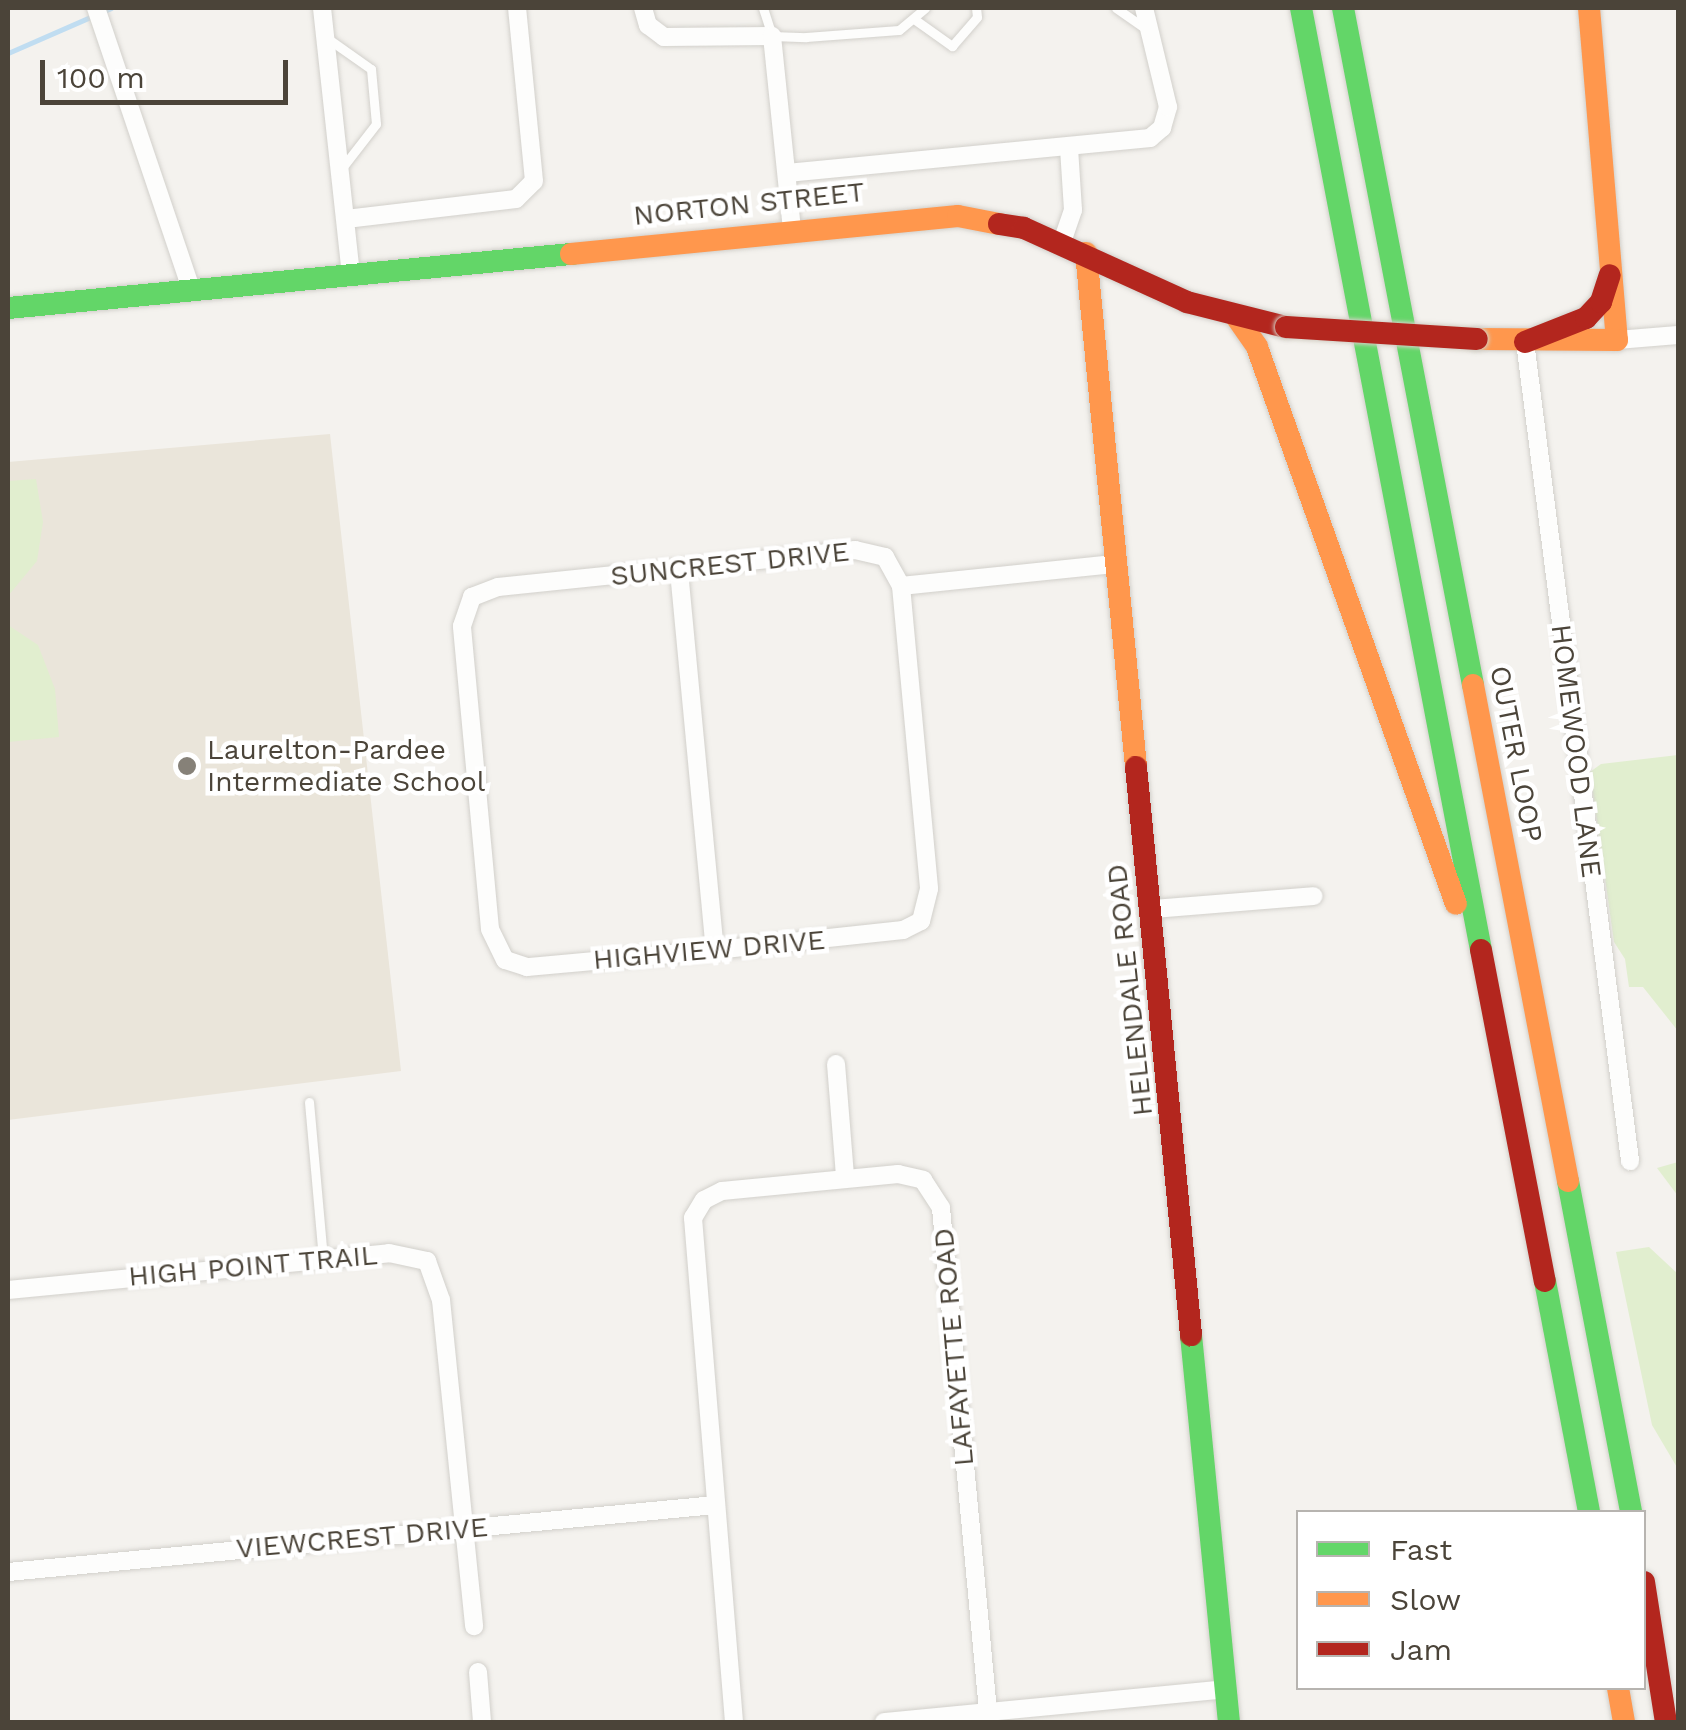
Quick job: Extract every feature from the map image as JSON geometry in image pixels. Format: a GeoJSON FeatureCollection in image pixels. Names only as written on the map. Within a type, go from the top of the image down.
{"type":"FeatureCollection","features":[{"type":"Feature","properties":{"kind":"main road"},"geometry":{"type":"LineString","coordinates":[[1301,8],[1588,1510]]}},
{"type":"Feature","properties":{"kind":"main road","name":"OUTER LOOP"},"geometry":{"type":"LineString","coordinates":[[1344,8],[1631,1510]]}},
{"type":"Feature","properties":{"kind":"main road"},"geometry":{"type":"LineString","coordinates":[[1358,8],[1373,165]]}},
{"type":"Feature","properties":{"kind":"main road"},"geometry":{"type":"LineString","coordinates":[[1589,8],[1617,340]]}},
{"type":"Feature","properties":{"kind":"main road","name":"NORTON STREET"},"geometry":{"type":"LineString","coordinates":[[8,308],[792,230],[970,216],[1062,242],[1237,318],[1286,328],[1525,342],[1617,340]]}},
{"type":"Feature","properties":{"kind":"main road","name":"HELENDALE ROAD"},"geometry":{"type":"LineString","coordinates":[[1086,253],[1114,564],[1153,910],[1229,1722]]}},
{"type":"Feature","properties":{"kind":"main road"},"geometry":{"type":"LineString","coordinates":[[1525,342],[1560,332],[1592,312],[1610,267]]}},
{"type":"Feature","properties":{"kind":"main road"},"geometry":{"type":"LineString","coordinates":[[1237,318],[1256,347],[1430,822],[1523,1166]]}},
{"type":"Feature","properties":{"kind":"main road"},"geometry":{"type":"LineString","coordinates":[[1646,1595],[1666,1722]]}},
{"type":"Feature","properties":{"kind":"main road"},"geometry":{"type":"LineString","coordinates":[[1618,1690],[1624,1722]]}},
{"type":"Feature","properties":{"kind":"street"},"geometry":{"type":"LineString","coordinates":[[96,8],[190,289]]}},
{"type":"Feature","properties":{"kind":"street"},"geometry":{"type":"LineString","coordinates":[[322,8],[351,273]]}},
{"type":"Feature","properties":{"kind":"street"},"geometry":{"type":"LineString","coordinates":[[346,220],[516,199],[534,182],[516,8]]}},
{"type":"Feature","properties":{"kind":"street"},"geometry":{"type":"LineString","coordinates":[[643,8],[648,25],[664,37],[772,36],[792,230]]}},
{"type":"Feature","properties":{"kind":"street"},"geometry":{"type":"LineString","coordinates":[[787,173],[1138,141],[1162,128],[1168,107],[1144,8]]}},
{"type":"Feature","properties":{"kind":"street"},"geometry":{"type":"LineString","coordinates":[[1062,242],[1072,210],[1069,148]]}},
{"type":"Feature","properties":{"kind":"street"},"geometry":{"type":"LineString","coordinates":[[1617,340],[1678,335]]}},
{"type":"Feature","properties":{"kind":"street","name":"HOMEWOOD LANE"},"geometry":{"type":"LineString","coordinates":[[1525,342],[1630,1161]]}},
{"type":"Feature","properties":{"kind":"street","name":"SUNCREST DRIVE"},"geometry":{"type":"LineString","coordinates":[[463,617],[472,598],[487,589],[855,550],[884,557],[901,586]]}},
{"type":"Feature","properties":{"kind":"street"},"geometry":{"type":"LineString","coordinates":[[901,586],[1114,564]]}},
{"type":"Feature","properties":{"kind":"street"},"geometry":{"type":"LineString","coordinates":[[679,570],[715,950]]}},
{"type":"Feature","properties":{"kind":"street","name":"HIGHVIEW DRIVE"},"geometry":{"type":"LineString","coordinates":[[463,617],[490,929],[499,953],[527,967],[903,930],[927,912],[901,586]]}},
{"type":"Feature","properties":{"kind":"street"},"geometry":{"type":"LineString","coordinates":[[1153,910],[1313,896]]}},
{"type":"Feature","properties":{"kind":"street"},"geometry":{"type":"LineString","coordinates":[[734,1722],[693,1218],[704,1200],[722,1190],[846,1178],[836,1064]]}},
{"type":"Feature","properties":{"kind":"street","name":"LAFAYETTE ROAD"},"geometry":{"type":"LineString","coordinates":[[846,1178],[912,1175],[931,1187],[941,1208],[999,1714]]}},
{"type":"Feature","properties":{"kind":"street","name":"HIGH POINT TRAIL"},"geometry":{"type":"LineString","coordinates":[[8,1290],[406,1253],[435,1271],[474,1626]]}},
{"type":"Feature","properties":{"kind":"street","name":"VIEWCREST DRIVE"},"geometry":{"type":"LineString","coordinates":[[8,1572],[716,1505]]}},
{"type":"Feature","properties":{"kind":"street"},"geometry":{"type":"LineString","coordinates":[[478,1672],[482,1722]]}},
{"type":"Feature","properties":{"kind":"street"},"geometry":{"type":"LineString","coordinates":[[884,1722],[999,1714],[1226,1689]]}},
{"type":"Feature","properties":{"kind":"lane"},"geometry":{"type":"LineString","coordinates":[[763,8],[772,36],[900,30],[924,8]]}},
{"type":"Feature","properties":{"kind":"lane"},"geometry":{"type":"LineString","coordinates":[[914,19],[952,46],[978,17],[976,8]]}},
{"type":"Feature","properties":{"kind":"lane"},"geometry":{"type":"LineString","coordinates":[[1116,8],[1150,31]]}},
{"type":"Feature","properties":{"kind":"lane"},"geometry":{"type":"LineString","coordinates":[[325,36],[371,69],[376,124],[340,170]]}},
{"type":"Feature","properties":{"kind":"lane"},"geometry":{"type":"LineString","coordinates":[[309,1102],[323,1259]]}},
{"type":"Feature","properties":{"kind":"shaded area","name":"Laurelton-Pardee Intermediate School"},"geometry":{"type":"Polygon","coordinates":[[[330,434],[401,1071],[8,1120],[8,462],[330,434]]]}},
{"type":"Feature","properties":{"kind":"green space"},"geometry":{"type":"Polygon","coordinates":[[[36,479],[43,522],[37,561],[8,596],[8,481],[36,479]]]}},
{"type":"Feature","properties":{"kind":"green space"},"geometry":{"type":"Polygon","coordinates":[[[8,625],[38,645],[55,689],[59,737],[8,742],[8,625]]]}},
{"type":"Feature","properties":{"kind":"green space"},"geometry":{"type":"Polygon","coordinates":[[[1678,755],[1678,1031],[1643,987],[1629,987],[1625,959],[1614,942],[1590,772],[1601,764],[1678,755]]]}},
{"type":"Feature","properties":{"kind":"green space"},"geometry":{"type":"Polygon","coordinates":[[[1678,1162],[1678,1196],[1657,1168],[1678,1162]]]}},
{"type":"Feature","properties":{"kind":"green space"},"geometry":{"type":"Polygon","coordinates":[[[1649,1247],[1678,1274],[1678,1469],[1652,1425],[1616,1252],[1649,1247]]]}},
{"type":"Feature","properties":{"kind":"waterway"},"geometry":{"type":"LineString","coordinates":[[8,53],[111,8]]}},
{"type":"Feature","properties":{"kind":"traffic: fast"},"geometry":{"type":"LineString","coordinates":[[1301,8],[1481,950]]}},
{"type":"Feature","properties":{"kind":"traffic: fast"},"geometry":{"type":"LineString","coordinates":[[1343,8],[1473,685]]}},
{"type":"Feature","properties":{"kind":"traffic: fast"},"geometry":{"type":"LineString","coordinates":[[8,308],[571,254]]}},
{"type":"Feature","properties":{"kind":"traffic: fast"},"geometry":{"type":"LineString","coordinates":[[1568,1181],[1631,1510]]}},
{"type":"Feature","properties":{"kind":"traffic: fast"},"geometry":{"type":"LineString","coordinates":[[1545,1281],[1589,1510]]}},
{"type":"Feature","properties":{"kind":"traffic: fast"},"geometry":{"type":"LineString","coordinates":[[1191,1335],[1229,1722]]}},
{"type":"Feature","properties":{"kind":"traffic: slow"},"geometry":{"type":"LineString","coordinates":[[1589,8],[1617,340]]}},
{"type":"Feature","properties":{"kind":"traffic: slow"},"geometry":{"type":"LineString","coordinates":[[571,254],[958,216],[999,224]]}},
{"type":"Feature","properties":{"kind":"traffic: slow"},"geometry":{"type":"LineString","coordinates":[[1086,253],[1136,767]]}},
{"type":"Feature","properties":{"kind":"traffic: slow"},"geometry":{"type":"LineString","coordinates":[[1237,318],[1257,347],[1456,904]]}},
{"type":"Feature","properties":{"kind":"traffic: slow"},"geometry":{"type":"LineString","coordinates":[[1477,339],[1617,340]]}},
{"type":"Feature","properties":{"kind":"traffic: slow"},"geometry":{"type":"LineString","coordinates":[[1473,685],[1568,1181]]}},
{"type":"Feature","properties":{"kind":"traffic: slow"},"geometry":{"type":"LineString","coordinates":[[1618,1690],[1624,1722]]}},
{"type":"Feature","properties":{"kind":"traffic: jam"},"geometry":{"type":"LineString","coordinates":[[999,224],[1024,228],[1187,302],[1286,327]]}},
{"type":"Feature","properties":{"kind":"traffic: jam"},"geometry":{"type":"LineString","coordinates":[[1525,342],[1586,318],[1601,302],[1610,275]]}},
{"type":"Feature","properties":{"kind":"traffic: jam"},"geometry":{"type":"LineString","coordinates":[[1286,327],[1477,339]]}},
{"type":"Feature","properties":{"kind":"traffic: jam"},"geometry":{"type":"LineString","coordinates":[[1136,767],[1191,1335]]}},
{"type":"Feature","properties":{"kind":"traffic: jam"},"geometry":{"type":"LineString","coordinates":[[1481,950],[1545,1281]]}},
{"type":"Feature","properties":{"kind":"traffic: jam"},"geometry":{"type":"LineString","coordinates":[[1646,1595],[1666,1722]]}},
{"type":"Feature","properties":{"kind":"place","name":"Laurelton-Pardee Intermediate School"},"geometry":{"type":"Point","coordinates":[187,766]}}]}
